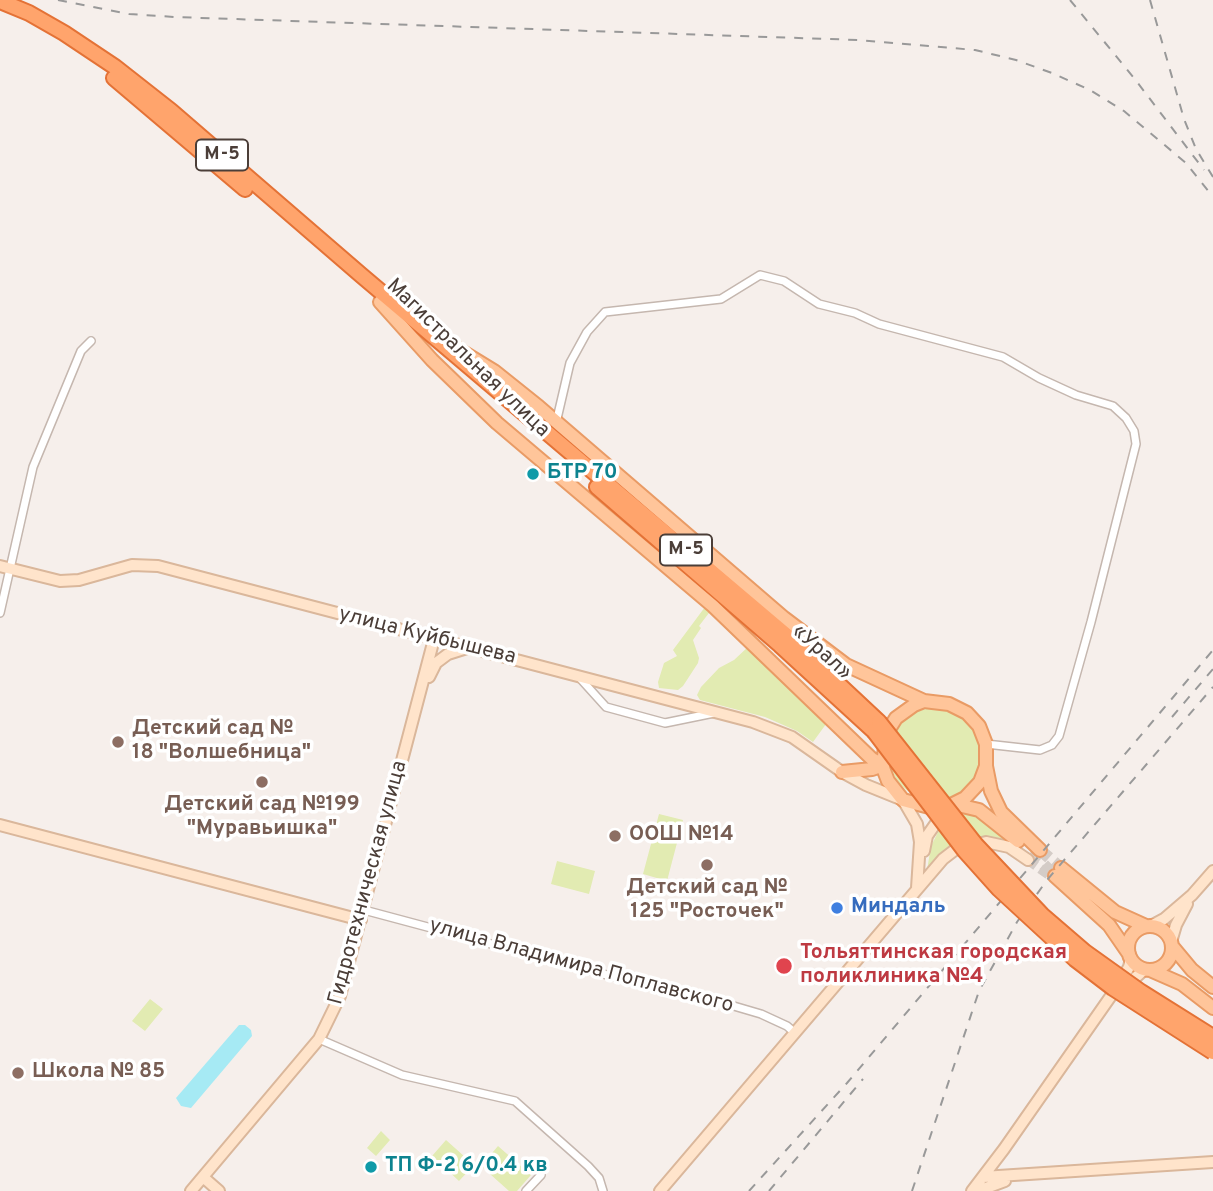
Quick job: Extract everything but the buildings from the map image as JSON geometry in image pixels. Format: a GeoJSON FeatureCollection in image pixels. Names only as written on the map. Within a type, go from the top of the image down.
{"type":"FeatureCollection","features":[{"type":"Feature","properties":{"kind":"highway","name":"Магистральная улица"},"geometry":{"type":"LineString","coordinates":[[0,1],[29,13],[115,66],[429,332]]}},
{"type":"Feature","properties":{"kind":"highway","name":"Магистральная улица"},"geometry":{"type":"LineString","coordinates":[[0,11],[58,39],[109,74],[380,302]]}},
{"type":"Feature","properties":{"kind":"highway","name":"«Урал»"},"geometry":{"type":"LineString","coordinates":[[380,302],[487,387],[786,635],[838,682],[879,722],[976,845],[1042,915],[1141,992],[1213,1037]]}},
{"type":"Feature","properties":{"kind":"highway","name":"«Урал»"},"geometry":{"type":"LineString","coordinates":[[429,332],[487,387],[790,653],[874,731],[965,851],[999,889],[1041,929],[1113,988],[1213,1052]]}},
{"type":"Feature","properties":{"kind":"main road","name":"Магистральная улица"},"geometry":{"type":"LineString","coordinates":[[380,302],[432,360],[497,423],[713,606],[872,759],[883,765]]}},
{"type":"Feature","properties":{"kind":"main road","name":"Магистральная улица"},"geometry":{"type":"LineString","coordinates":[[429,332],[494,371],[784,618],[846,665],[924,701]]}},
{"type":"Feature","properties":{"kind":"main road","name":"улица Куйбышева"},"geometry":{"type":"LineString","coordinates":[[5,567],[51,580],[70,581],[119,567],[158,566],[753,722],[792,737],[842,772],[903,800]]}},
{"type":"Feature","properties":{"kind":"main road"},"geometry":{"type":"LineString","coordinates":[[418,635],[425,656],[420,695]]}},
{"type":"Feature","properties":{"kind":"main road"},"geometry":{"type":"LineString","coordinates":[[420,695],[436,639]]}},
{"type":"Feature","properties":{"kind":"main road"},"geometry":{"type":"LineString","coordinates":[[420,695],[436,663],[448,654],[469,647]]}},
{"type":"Feature","properties":{"kind":"main road","name":"Гидротехническая улица"},"geometry":{"type":"LineString","coordinates":[[191,1191],[318,1039],[340,996],[420,695]]}},
{"type":"Feature","properties":{"kind":"main road"},"geometry":{"type":"LineString","coordinates":[[917,888],[920,842],[917,824],[888,781],[883,765],[886,734],[896,718],[924,701],[949,704],[967,713],[979,726],[986,744],[986,766],[991,791],[1001,812],[1033,854]]}},
{"type":"Feature","properties":{"kind":"main road"},"geometry":{"type":"LineString","coordinates":[[842,772],[857,764],[861,757],[861,748]]}},
{"type":"Feature","properties":{"kind":"main road"},"geometry":{"type":"LineString","coordinates":[[842,772],[883,765]]}},
{"type":"Feature","properties":{"kind":"main road"},"geometry":{"type":"LineString","coordinates":[[917,888],[927,836],[949,806],[965,798],[980,782],[986,766]]}},
{"type":"Feature","properties":{"kind":"main road"},"geometry":{"type":"LineString","coordinates":[[903,800],[933,808],[962,806],[979,810],[1033,854]]}},
{"type":"Feature","properties":{"kind":"main road","name":"улица Владимира Поплавского"},"geometry":{"type":"LineString","coordinates":[[0,825],[362,915]]}},
{"type":"Feature","properties":{"kind":"main road"},"geometry":{"type":"LineString","coordinates":[[660,1191],[943,859],[956,849],[986,842],[1033,854]]}},
{"type":"Feature","properties":{"kind":"main road"},"geometry":{"type":"LineString","coordinates":[[972,1191],[1120,983],[1129,967],[1129,945],[1132,936],[1138,930],[1164,919],[1213,872]]}},
{"type":"Feature","properties":{"kind":"main road"},"geometry":{"type":"LineString","coordinates":[[1213,988],[1192,970],[1164,930],[1115,912],[1056,874],[1109,925],[1137,965],[1182,984],[1213,1008]]}},
{"type":"Feature","properties":{"kind":"main road"},"geometry":{"type":"LineString","coordinates":[[1101,1010],[1147,969],[1159,968],[1166,963],[1171,955],[1180,916],[1192,895]]}},
{"type":"Feature","properties":{"kind":"main road"},"geometry":{"type":"LineString","coordinates":[[1004,1149],[1003,1160],[1007,1169],[1021,1176]]}},
{"type":"Feature","properties":{"kind":"main road"},"geometry":{"type":"LineString","coordinates":[[983,1177],[1213,1162]]}},
{"type":"Feature","properties":{"kind":"main road"},"geometry":{"type":"LineString","coordinates":[[978,1191],[1021,1176]]}},
{"type":"Feature","properties":{"kind":"main road"},"geometry":{"type":"LineString","coordinates":[[203,1177],[219,1191]]}},
{"type":"Feature","properties":{"kind":"street"},"geometry":{"type":"LineString","coordinates":[[556,423],[570,363],[587,332],[605,312],[628,307],[721,299],[760,275],[784,281],[820,304],[855,313],[878,324],[1003,357],[1076,395],[1113,406],[1135,431],[1136,444],[1059,736],[1052,745],[1040,750],[986,744]]}},
{"type":"Feature","properties":{"kind":"street"},"geometry":{"type":"LineString","coordinates":[[0,613],[5,567],[33,467],[81,351],[91,341]]}},
{"type":"Feature","properties":{"kind":"street"},"geometry":{"type":"LineString","coordinates":[[578,676],[606,707],[661,722],[715,712]]}},
{"type":"Feature","properties":{"kind":"street","name":"улица Владимира Поплавского"},"geometry":{"type":"LineString","coordinates":[[362,915],[714,1001],[761,1014],[795,1032]]}},
{"type":"Feature","properties":{"kind":"street"},"geometry":{"type":"LineString","coordinates":[[318,1039],[402,1075],[515,1101],[588,1166],[599,1178],[603,1191]]}},
{"type":"Feature","properties":{"kind":"street"},"geometry":{"type":"LineString","coordinates":[[526,1191],[541,1175]]}},
{"type":"Feature","properties":{"kind":"green space"},"geometry":{"type":"Polygon","coordinates":[[[705,607],[712,609],[699,626],[701,628],[693,640],[698,663],[678,690],[659,688],[658,682],[664,663],[677,656],[673,650],[705,607]]]}},
{"type":"Feature","properties":{"kind":"green space"},"geometry":{"type":"Polygon","coordinates":[[[749,646],[829,720],[813,742],[797,731],[765,717],[700,700],[697,695],[701,687],[719,668],[734,660],[749,646]]]}},
{"type":"Feature","properties":{"kind":"green space"},"geometry":{"type":"Polygon","coordinates":[[[935,708],[953,711],[968,721],[978,736],[981,754],[978,772],[968,787],[953,797],[935,800],[917,797],[902,787],[892,772],[889,754],[892,736],[902,721],[917,711],[935,708]]]}},
{"type":"Feature","properties":{"kind":"green space"},"geometry":{"type":"Polygon","coordinates":[[[970,813],[986,819],[1016,846],[984,836],[966,839],[948,847],[927,870],[931,846],[938,832],[952,817],[970,813]]]}},
{"type":"Feature","properties":{"kind":"green space"},"geometry":{"type":"Polygon","coordinates":[[[659,814],[683,820],[667,881],[643,874],[659,814]]]}},
{"type":"Feature","properties":{"kind":"green space"},"geometry":{"type":"Polygon","coordinates":[[[557,861],[595,871],[589,894],[551,884],[557,861]]]}},
{"type":"Feature","properties":{"kind":"green space"},"geometry":{"type":"Polygon","coordinates":[[[150,999],[163,1009],[145,1031],[132,1021],[150,999]]]}},
{"type":"Feature","properties":{"kind":"green space"},"geometry":{"type":"Polygon","coordinates":[[[381,1131],[390,1140],[376,1156],[367,1148],[381,1131]]]}},
{"type":"Feature","properties":{"kind":"green space"},"geometry":{"type":"Polygon","coordinates":[[[446,1140],[474,1165],[459,1181],[432,1156],[446,1140]]]}},
{"type":"Feature","properties":{"kind":"green space"},"geometry":{"type":"Polygon","coordinates":[[[498,1146],[531,1175],[517,1191],[509,1191],[481,1166],[498,1146]]]}},
{"type":"Feature","properties":{"kind":"water"},"geometry":{"type":"Polygon","coordinates":[[[239,1025],[245,1025],[251,1030],[252,1036],[191,1108],[181,1106],[176,1098],[239,1025]]]}},
{"type":"Feature","properties":{"kind":"tunnel"},"geometry":{"type":"LineString","coordinates":[[1040,850],[1061,868]]}},
{"type":"Feature","properties":{"kind":"tunnel"},"geometry":{"type":"LineString","coordinates":[[1031,852],[1055,876]]}},
{"type":"Feature","properties":{"kind":"tunnel"},"geometry":{"type":"LineString","coordinates":[[1028,860],[1052,877]]}},
{"type":"Feature","properties":{"kind":"railway"},"geometry":{"type":"LineString","coordinates":[[58,0],[129,14],[174,17],[858,40],[975,50],[1016,60],[1090,90],[1124,111],[1186,163],[1213,197]]}},
{"type":"Feature","properties":{"kind":"railway"},"geometry":{"type":"LineString","coordinates":[[1070,0],[1204,170]]}},
{"type":"Feature","properties":{"kind":"railway"},"geometry":{"type":"LineString","coordinates":[[1150,0],[1184,119],[1196,149],[1213,177]]}},
{"type":"Feature","properties":{"kind":"railway"},"geometry":{"type":"LineString","coordinates":[[749,1191],[847,1083],[1213,650]]}},
{"type":"Feature","properties":{"kind":"railway"},"geometry":{"type":"LineString","coordinates":[[1172,717],[1213,669]]}},
{"type":"Feature","properties":{"kind":"railway"},"geometry":{"type":"LineString","coordinates":[[912,1191],[979,991],[1017,922],[1047,880],[1213,687]]}},
{"type":"Feature","properties":{"kind":"railway"},"geometry":{"type":"LineString","coordinates":[[769,1191],[863,1079]]}},
{"type":"Feature","properties":{"kind":"place","name":"БТР 70"},"geometry":{"type":"Point","coordinates":[533,474]}},
{"type":"Feature","properties":{"kind":"place","name":"Детский сад № 18 \"Волшебница\""},"geometry":{"type":"Point","coordinates":[118,742]}},
{"type":"Feature","properties":{"kind":"place","name":"Детский сад №199 \"Муравьишка\""},"geometry":{"type":"Point","coordinates":[262,782]}},
{"type":"Feature","properties":{"kind":"place","name":"ООШ №14"},"geometry":{"type":"Point","coordinates":[615,836]}},
{"type":"Feature","properties":{"kind":"place","name":"Детский сад № 125 \"Росточек\""},"geometry":{"type":"Point","coordinates":[707,865]}},
{"type":"Feature","properties":{"kind":"place","name":"Миндаль"},"geometry":{"type":"Point","coordinates":[837,908]}},
{"type":"Feature","properties":{"kind":"place","name":"Тольяттинская городская поликлиника №4"},"geometry":{"type":"Point","coordinates":[784,966]}},
{"type":"Feature","properties":{"kind":"place","name":"Школа № 85"},"geometry":{"type":"Point","coordinates":[18,1073]}},
{"type":"Feature","properties":{"kind":"place","name":"ТП Ф-2 6/0.4 кв"},"geometry":{"type":"Point","coordinates":[371,1167]}}]}
